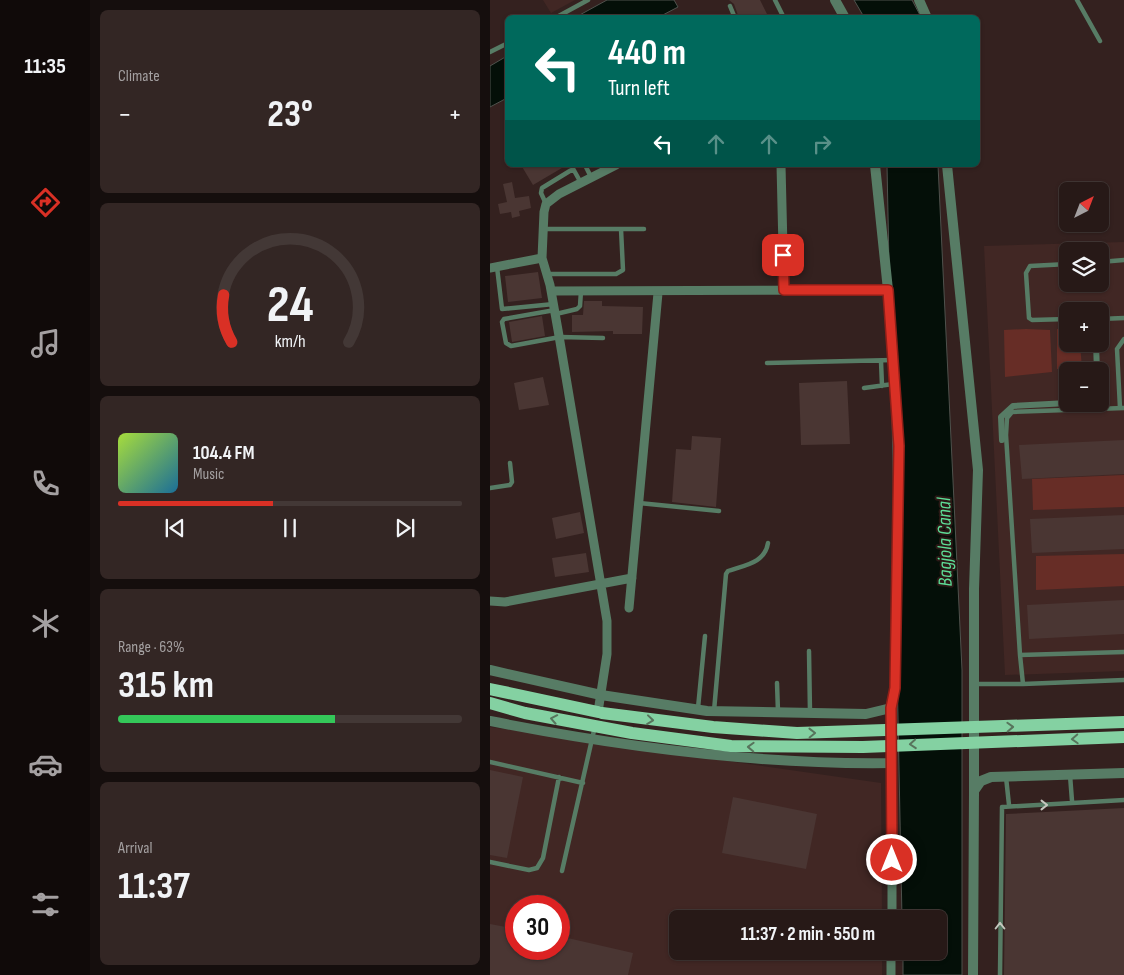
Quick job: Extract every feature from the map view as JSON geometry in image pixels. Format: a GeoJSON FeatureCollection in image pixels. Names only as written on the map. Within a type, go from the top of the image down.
{"type":"FeatureCollection","features":[{"type":"Feature","properties":{"kind":"main road"},"geometry":{"type":"LineString","coordinates":[[490,689],[600,712],[703,726],[798,733],[1124,722]]}},
{"type":"Feature","properties":{"kind":"main road"},"geometry":{"type":"LineString","coordinates":[[490,703],[525,713],[598,727],[685,742],[731,746],[814,748],[1124,737]]}},
{"type":"Feature","properties":{"kind":"street"},"geometry":{"type":"LineString","coordinates":[[835,0],[843,15]]}},
{"type":"Feature","properties":{"kind":"street"},"geometry":{"type":"LineString","coordinates":[[920,0],[926,15]]}},
{"type":"Feature","properties":{"kind":"street"},"geometry":{"type":"LineString","coordinates":[[600,712],[608,632],[560,338],[551,291],[542,258],[546,204],[612,167]]}},
{"type":"Feature","properties":{"kind":"street"},"geometry":{"type":"LineString","coordinates":[[781,167],[784,290]]}},
{"type":"Feature","properties":{"kind":"street"},"geometry":{"type":"LineString","coordinates":[[875,167],[888,290],[899,446],[895,688],[891,708],[892,910]]}},
{"type":"Feature","properties":{"kind":"street"},"geometry":{"type":"LineString","coordinates":[[947,167],[978,470],[974,589],[973,975]]}},
{"type":"Feature","properties":{"kind":"street"},"geometry":{"type":"LineString","coordinates":[[493,268],[542,258]]}},
{"type":"Feature","properties":{"kind":"street"},"geometry":{"type":"LineString","coordinates":[[551,291],[658,293],[888,290]]}},
{"type":"Feature","properties":{"kind":"street"},"geometry":{"type":"LineString","coordinates":[[629,608],[658,293]]}},
{"type":"Feature","properties":{"kind":"street"},"geometry":{"type":"LineString","coordinates":[[1002,440],[1001,417],[1013,406],[1059,403]]}},
{"type":"Feature","properties":{"kind":"street"},"geometry":{"type":"LineString","coordinates":[[490,601],[505,602],[632,578]]}},
{"type":"Feature","properties":{"kind":"street"},"geometry":{"type":"LineString","coordinates":[[490,670],[601,695],[698,710],[778,714],[866,714],[891,708]]}},
{"type":"Feature","properties":{"kind":"street"},"geometry":{"type":"LineString","coordinates":[[490,721],[591,740],[745,758],[892,763]]}},
{"type":"Feature","properties":{"kind":"street"},"geometry":{"type":"LineString","coordinates":[[974,791],[981,781],[990,777],[1124,773]]}},
{"type":"Feature","properties":{"kind":"street"},"geometry":{"type":"LineString","coordinates":[[891,960],[891,975]]}},
{"type":"Feature","properties":{"kind":"lane"},"geometry":{"type":"LineString","coordinates":[[560,15],[588,0]]}},
{"type":"Feature","properties":{"kind":"lane"},"geometry":{"type":"LineString","coordinates":[[775,0],[782,15]]}},
{"type":"Feature","properties":{"kind":"lane"},"geometry":{"type":"LineString","coordinates":[[1077,0],[1100,40]]}},
{"type":"Feature","properties":{"kind":"lane"},"geometry":{"type":"LineString","coordinates":[[730,6],[734,15]]}},
{"type":"Feature","properties":{"kind":"lane"},"geometry":{"type":"LineString","coordinates":[[490,52],[505,44]]}},
{"type":"Feature","properties":{"kind":"lane"},"geometry":{"type":"LineString","coordinates":[[546,204],[541,193],[542,188],[572,167],[581,183]]}},
{"type":"Feature","properties":{"kind":"lane"},"geometry":{"type":"LineString","coordinates":[[586,167],[592,178]]}},
{"type":"Feature","properties":{"kind":"lane"},"geometry":{"type":"LineString","coordinates":[[543,228],[644,228]]}},
{"type":"Feature","properties":{"kind":"lane"},"geometry":{"type":"LineString","coordinates":[[546,274],[616,274],[621,272],[623,270],[620,228]]}},
{"type":"Feature","properties":{"kind":"lane"},"geometry":{"type":"LineString","coordinates":[[1109,261],[1124,260]]}},
{"type":"Feature","properties":{"kind":"lane"},"geometry":{"type":"LineString","coordinates":[[1059,264],[1030,266],[1026,273],[1029,318],[1032,320],[1059,319]]}},
{"type":"Feature","properties":{"kind":"lane"},"geometry":{"type":"LineString","coordinates":[[493,268],[502,309],[577,309],[580,306],[580,291]]}},
{"type":"Feature","properties":{"kind":"lane"},"geometry":{"type":"LineString","coordinates":[[554,309],[509,317],[502,322],[506,343],[511,346],[560,338],[603,338]]}},
{"type":"Feature","properties":{"kind":"lane"},"geometry":{"type":"LineString","coordinates":[[1109,319],[1124,318]]}},
{"type":"Feature","properties":{"kind":"lane"},"geometry":{"type":"LineString","coordinates":[[1023,684],[1006,435],[1007,418],[1012,412],[1122,408],[1117,349],[1120,342],[1124,339]]}},
{"type":"Feature","properties":{"kind":"lane"},"geometry":{"type":"LineString","coordinates":[[767,363],[893,360]]}},
{"type":"Feature","properties":{"kind":"lane"},"geometry":{"type":"LineString","coordinates":[[881,361],[882,386]]}},
{"type":"Feature","properties":{"kind":"lane"},"geometry":{"type":"LineString","coordinates":[[864,388],[895,384]]}},
{"type":"Feature","properties":{"kind":"lane"},"geometry":{"type":"LineString","coordinates":[[490,488],[510,485],[512,482],[510,462]]}},
{"type":"Feature","properties":{"kind":"lane"},"geometry":{"type":"LineString","coordinates":[[639,503],[719,511]]}},
{"type":"Feature","properties":{"kind":"lane"},"geometry":{"type":"LineString","coordinates":[[714,711],[726,574],[728,570],[758,560],[766,550],[768,542]]}},
{"type":"Feature","properties":{"kind":"lane"},"geometry":{"type":"LineString","coordinates":[[698,710],[705,636]]}},
{"type":"Feature","properties":{"kind":"lane"},"geometry":{"type":"LineString","coordinates":[[809,652],[810,714]]}},
{"type":"Feature","properties":{"kind":"lane"},"geometry":{"type":"LineString","coordinates":[[1020,655],[1124,652]]}},
{"type":"Feature","properties":{"kind":"lane"},"geometry":{"type":"LineString","coordinates":[[975,684],[1124,680]]}},
{"type":"Feature","properties":{"kind":"lane"},"geometry":{"type":"LineString","coordinates":[[778,683],[778,714]]}},
{"type":"Feature","properties":{"kind":"lane"},"geometry":{"type":"LineString","coordinates":[[562,872],[591,740],[598,727]]}},
{"type":"Feature","properties":{"kind":"lane"},"geometry":{"type":"LineString","coordinates":[[490,762],[583,783]]}},
{"type":"Feature","properties":{"kind":"lane"},"geometry":{"type":"LineString","coordinates":[[1070,774],[1072,801]]}},
{"type":"Feature","properties":{"kind":"lane"},"geometry":{"type":"LineString","coordinates":[[1006,776],[1009,805]]}},
{"type":"Feature","properties":{"kind":"lane"},"geometry":{"type":"LineString","coordinates":[[490,862],[529,870],[538,868],[543,858],[559,778]]}},
{"type":"Feature","properties":{"kind":"lane"},"geometry":{"type":"LineString","coordinates":[[1000,975],[1000,810],[1002,807],[1009,805],[1068,805],[1072,801],[1124,800]]}},
{"type":"Feature","properties":{"kind":"shaded area"},"geometry":{"type":"Polygon","coordinates":[[[543,0],[575,0],[551,13],[543,0]]]}},
{"type":"Feature","properties":{"kind":"shaded area"},"geometry":{"type":"Polygon","coordinates":[[[1109,242],[1124,242],[1124,671],[1005,675],[984,246],[1059,244],[1059,292],[1109,292],[1109,242]]]}},
{"type":"Feature","properties":{"kind":"shaded area"},"geometry":{"type":"Polygon","coordinates":[[[1057,329],[1059,329],[1059,352],[1081,352],[1082,362],[1059,362],[1059,369],[1057,369],[1057,329]]]}},
{"type":"Feature","properties":{"kind":"shaded area"},"geometry":{"type":"Polygon","coordinates":[[[1004,330],[1050,330],[1052,372],[1005,377],[1004,330]]]}},
{"type":"Feature","properties":{"kind":"shaded area"},"geometry":{"type":"Polygon","coordinates":[[[1124,475],[1124,507],[1033,510],[1032,479],[1124,475]]]}},
{"type":"Feature","properties":{"kind":"shaded area"},"geometry":{"type":"Polygon","coordinates":[[[1124,554],[1124,586],[1036,590],[1036,556],[1124,554]]]}},
{"type":"Feature","properties":{"kind":"shaded area"},"geometry":{"type":"Polygon","coordinates":[[[490,727],[881,783],[882,910],[669,910],[669,960],[882,960],[882,975],[490,975],[490,727]]]}},
{"type":"Feature","properties":{"kind":"water"},"geometry":{"type":"Polygon","coordinates":[[[607,0],[674,0],[678,7],[663,15],[580,15],[607,0]]]}},
{"type":"Feature","properties":{"kind":"water"},"geometry":{"type":"Polygon","coordinates":[[[854,0],[912,0],[920,15],[863,15],[854,0]]]}},
{"type":"Feature","properties":{"kind":"water"},"geometry":{"type":"Polygon","coordinates":[[[505,57],[505,99],[490,107],[490,66],[505,57]]]}},
{"type":"Feature","properties":{"kind":"water","name":"Bagjola Canal"},"geometry":{"type":"Polygon","coordinates":[[[887,167],[938,167],[962,670],[962,975],[903,975],[903,960],[947,960],[947,910],[902,910],[887,167]]]}},
{"type":"Feature","properties":{"kind":"building"},"geometry":{"type":"Polygon","coordinates":[[[729,0],[760,0],[768,15],[738,15],[734,4],[729,0]]]}},
{"type":"Feature","properties":{"kind":"building"},"geometry":{"type":"Polygon","coordinates":[[[522,167],[564,167],[533,185],[522,167]]]}},
{"type":"Feature","properties":{"kind":"building"},"geometry":{"type":"Polygon","coordinates":[[[512,182],[515,198],[529,196],[531,208],[519,211],[520,216],[512,218],[511,212],[500,214],[498,204],[507,202],[503,184],[512,182]]]}},
{"type":"Feature","properties":{"kind":"building"},"geometry":{"type":"Polygon","coordinates":[[[538,272],[542,298],[508,302],[505,276],[538,272]]]}},
{"type":"Feature","properties":{"kind":"building"},"geometry":{"type":"Polygon","coordinates":[[[584,301],[602,301],[602,306],[643,307],[642,334],[613,334],[613,331],[572,332],[572,315],[583,315],[584,301]]]}},
{"type":"Feature","properties":{"kind":"building"},"geometry":{"type":"Polygon","coordinates":[[[542,316],[545,336],[512,342],[509,322],[542,316]]]}},
{"type":"Feature","properties":{"kind":"building"},"geometry":{"type":"Polygon","coordinates":[[[543,377],[549,405],[519,410],[514,383],[543,377]]]}},
{"type":"Feature","properties":{"kind":"building"},"geometry":{"type":"Polygon","coordinates":[[[847,381],[850,444],[801,445],[799,383],[847,381]]]}},
{"type":"Feature","properties":{"kind":"building"},"geometry":{"type":"Polygon","coordinates":[[[692,436],[721,438],[716,507],[672,502],[676,449],[691,450],[692,436]]]}},
{"type":"Feature","properties":{"kind":"building"},"geometry":{"type":"Polygon","coordinates":[[[1124,440],[1124,474],[1022,479],[1019,445],[1124,440]]]}},
{"type":"Feature","properties":{"kind":"building"},"geometry":{"type":"Polygon","coordinates":[[[580,512],[584,533],[556,539],[552,518],[580,512]]]}},
{"type":"Feature","properties":{"kind":"building"},"geometry":{"type":"Polygon","coordinates":[[[1124,515],[1124,549],[1032,553],[1030,519],[1124,515]]]}},
{"type":"Feature","properties":{"kind":"building"},"geometry":{"type":"Polygon","coordinates":[[[586,553],[589,572],[555,577],[552,558],[586,553]]]}},
{"type":"Feature","properties":{"kind":"building"},"geometry":{"type":"Polygon","coordinates":[[[1124,600],[1124,634],[1029,639],[1027,605],[1124,600]]]}},
{"type":"Feature","properties":{"kind":"building"},"geometry":{"type":"Polygon","coordinates":[[[490,770],[523,777],[507,858],[490,855],[490,770]]]}},
{"type":"Feature","properties":{"kind":"building"},"geometry":{"type":"Polygon","coordinates":[[[733,797],[817,814],[806,869],[722,853],[733,797]]]}},
{"type":"Feature","properties":{"kind":"building"},"geometry":{"type":"Polygon","coordinates":[[[1124,808],[1124,975],[1004,975],[1006,814],[1124,808]]]}},
{"type":"Feature","properties":{"kind":"building"},"geometry":{"type":"Polygon","coordinates":[[[490,924],[505,927],[505,960],[570,960],[570,939],[633,953],[628,975],[490,975],[490,924]]]}},
{"type":"Feature","properties":{"kind":"route"},"geometry":{"type":"LineString","coordinates":[[783,255],[784,290],[888,290],[899,446],[895,688],[891,708],[893,783],[892,860]]}}]}
